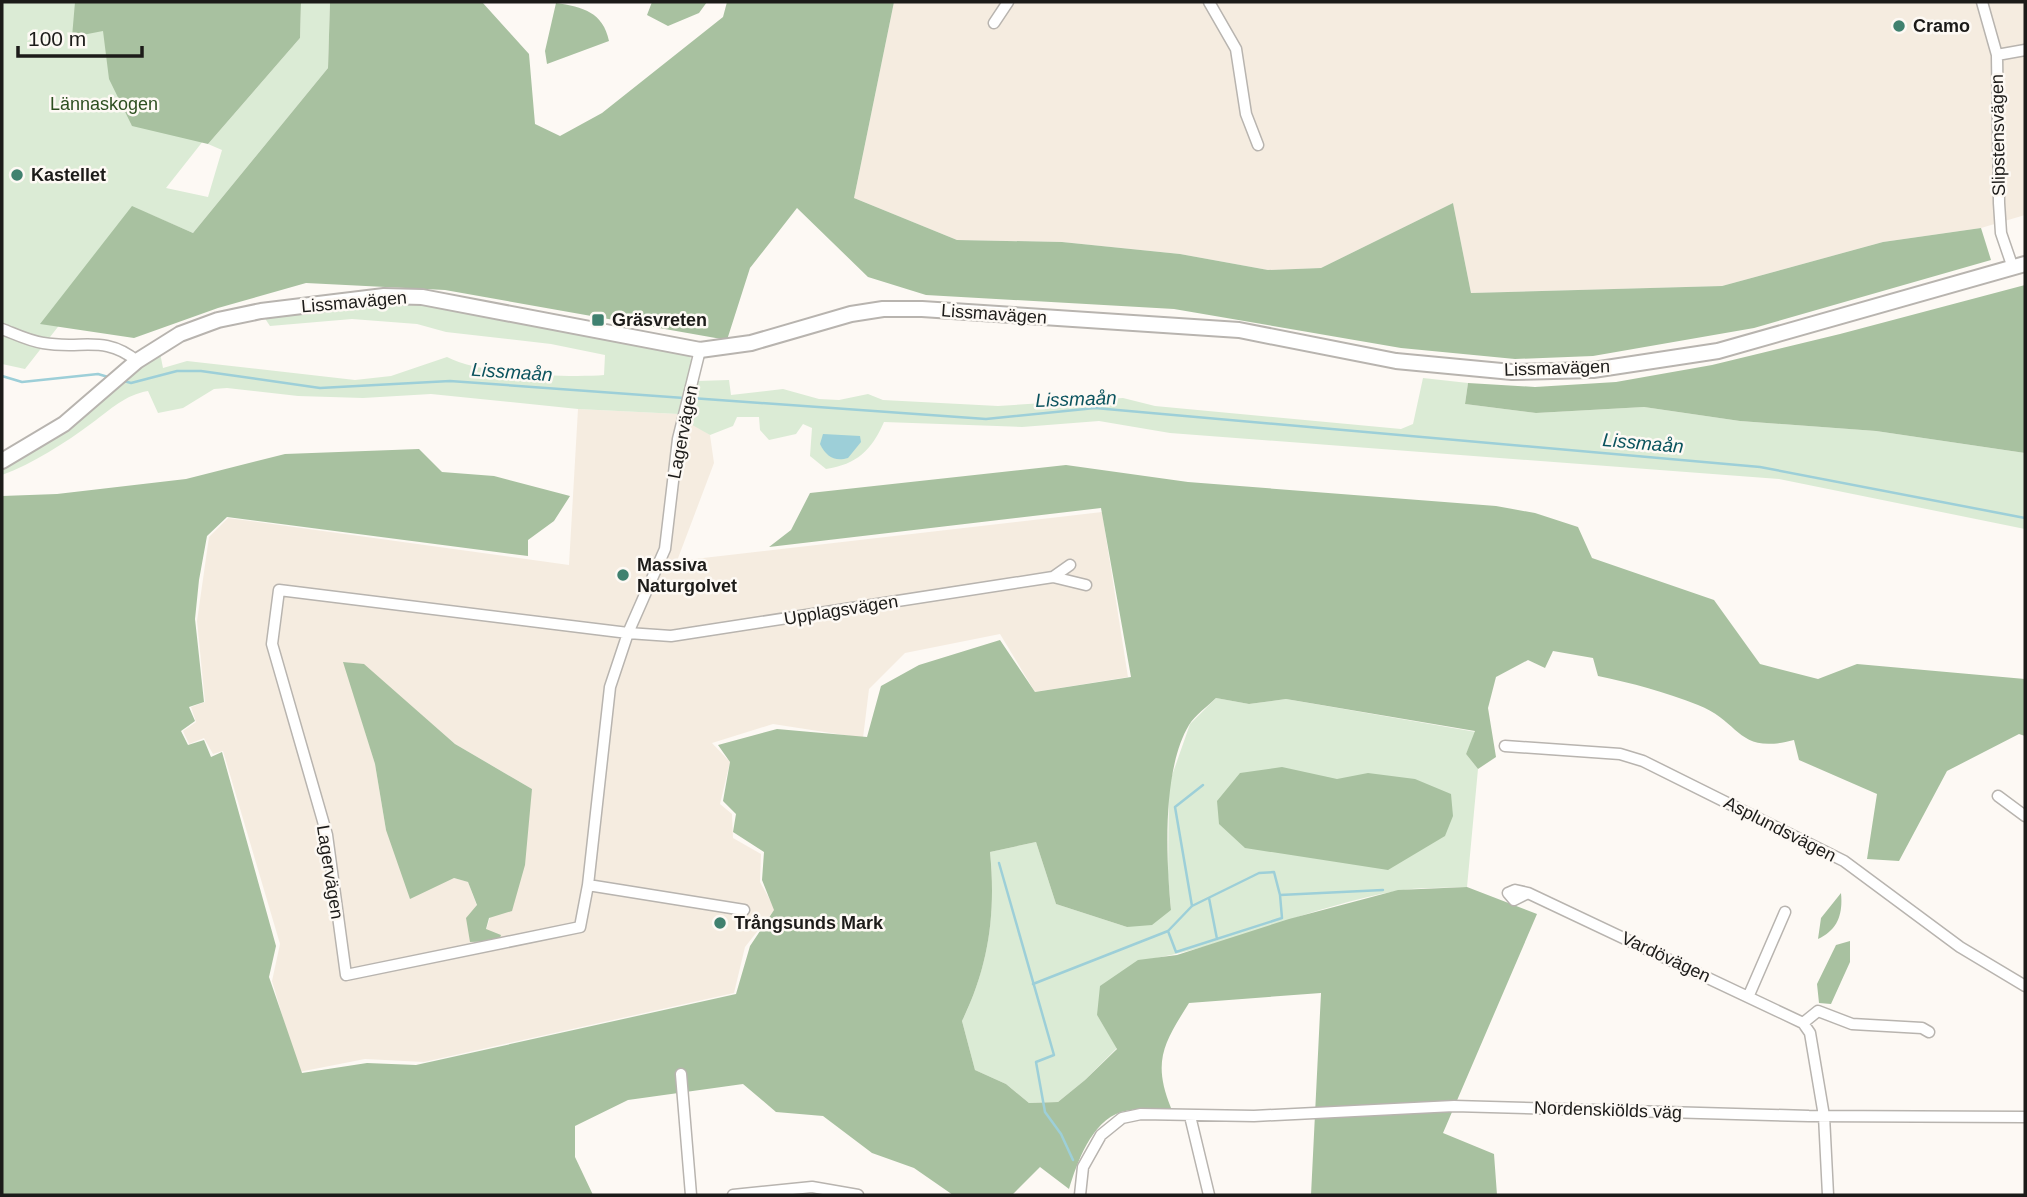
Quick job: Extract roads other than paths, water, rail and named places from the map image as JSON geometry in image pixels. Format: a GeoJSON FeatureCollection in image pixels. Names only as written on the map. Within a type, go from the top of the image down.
{"type":"FeatureCollection","features":[{"type":"Feature","properties":{"kind":"street"},"geometry":{"type":"LineString","coordinates":[[994,23],[1008,2]]}},
{"type":"Feature","properties":{"kind":"street"},"geometry":{"type":"LineString","coordinates":[[1209,2],[1236,49],[1246,114],[1258,145]]}},
{"type":"Feature","properties":{"kind":"street","name":"Slipstensvägen"},"geometry":{"type":"LineString","coordinates":[[1982,2],[1997,55],[2001,233],[2019,266]]}},
{"type":"Feature","properties":{"kind":"street"},"geometry":{"type":"LineString","coordinates":[[1997,55],[2025,50]]}},
{"type":"Feature","properties":{"kind":"street","name":"Lissmavägen"},"geometry":{"type":"LineString","coordinates":[[2,461],[64,424],[137,360],[180,334],[218,320],[261,310],[384,296],[458,302],[700,350],[751,343],[851,314],[883,309],[922,309],[1239,330],[1396,361],[1499,370],[1593,370],[1718,351],[2019,266]]}},
{"type":"Feature","properties":{"kind":"street"},"geometry":{"type":"LineString","coordinates":[[2,329],[41,343],[74,346],[106,344],[121,348],[137,360]]}},
{"type":"Feature","properties":{"kind":"street","name":"Lagervägen"},"geometry":{"type":"LineString","coordinates":[[628,633],[279,590],[272,644],[327,835],[346,975],[580,927],[588,885],[610,687],[628,633],[665,549],[678,439],[700,350]]}},
{"type":"Feature","properties":{"kind":"street"},"geometry":{"type":"LineString","coordinates":[[1053,577],[1070,565]]}},
{"type":"Feature","properties":{"kind":"street"},"geometry":{"type":"LineString","coordinates":[[1053,577],[1086,585]]}},
{"type":"Feature","properties":{"kind":"street","name":"Upplagsvägen"},"geometry":{"type":"LineString","coordinates":[[628,633],[671,636],[1053,577]]}},
{"type":"Feature","properties":{"kind":"street","name":"Asplundsvägen"},"geometry":{"type":"LineString","coordinates":[[1505,746],[1620,754],[1643,761],[1844,861],[1960,947],[2025,986]]}},
{"type":"Feature","properties":{"kind":"street"},"geometry":{"type":"LineString","coordinates":[[1998,796],[2025,816]]}},
{"type":"Feature","properties":{"kind":"street"},"geometry":{"type":"LineString","coordinates":[[588,885],[744,910]]}},
{"type":"Feature","properties":{"kind":"street","name":"Vardövägen"},"geometry":{"type":"LineString","coordinates":[[1528,893],[1749,995],[1803,1023]]}},
{"type":"Feature","properties":{"kind":"street"},"geometry":{"type":"LineString","coordinates":[[1749,995],[1785,912]]}},
{"type":"Feature","properties":{"kind":"street"},"geometry":{"type":"LineString","coordinates":[[1828,1195],[1824,1116],[1810,1033],[1803,1023],[1818,1011],[1852,1024],[1922,1028],[1929,1032]]}},
{"type":"Feature","properties":{"kind":"street"},"geometry":{"type":"LineString","coordinates":[[681,1074],[691,1195]]}},
{"type":"Feature","properties":{"kind":"street","name":"Nordenskiölds väg"},"geometry":{"type":"LineString","coordinates":[[1080,1195],[1083,1167],[1101,1135],[1122,1118],[1141,1114],[1254,1116],[1454,1106],[1824,1116],[2025,1117]]}},
{"type":"Feature","properties":{"kind":"street"},"geometry":{"type":"LineString","coordinates":[[1190,1116],[1209,1195]]}},
{"type":"Feature","properties":{"kind":"street"},"geometry":{"type":"LineString","coordinates":[[733,1195],[812,1187],[858,1195]]}},
{"type":"Feature","properties":{"kind":"water"},"geometry":{"type":"Polygon","coordinates":[[[823,434],[860,436],[861,442],[848,458],[835,458],[828,455],[820,444],[823,434]]]}},
{"type":"Feature","properties":{"kind":"waterway","name":"Lissmaån"},"geometry":{"type":"LineString","coordinates":[[124,381],[131,383],[177,371],[201,371],[320,388],[450,381],[684,398]]}},
{"type":"Feature","properties":{"kind":"waterway","name":"Lissmaån"},"geometry":{"type":"LineString","coordinates":[[2,376],[22,382],[98,374],[108,377]]}},
{"type":"Feature","properties":{"kind":"waterway","name":"Lissmaån"},"geometry":{"type":"LineString","coordinates":[[691,398],[986,419],[1095,408],[1760,467],[2025,518]]}},
{"type":"Feature","properties":{"kind":"waterway"},"geometry":{"type":"LineString","coordinates":[[1192,906],[1175,807],[1203,785]]}},
{"type":"Feature","properties":{"kind":"waterway"},"geometry":{"type":"LineString","coordinates":[[999,863],[1054,1055],[1036,1062],[1045,1112],[1061,1134],[1073,1160]]}},
{"type":"Feature","properties":{"kind":"waterway"},"geometry":{"type":"LineString","coordinates":[[1033,984],[1168,931],[1192,906],[1259,873],[1274,872],[1280,895]]}},
{"type":"Feature","properties":{"kind":"waterway"},"geometry":{"type":"LineString","coordinates":[[1168,931],[1176,952],[1282,918],[1280,895],[1383,890]]}},
{"type":"Feature","properties":{"kind":"waterway"},"geometry":{"type":"LineString","coordinates":[[1209,898],[1217,939]]}},
{"type":"Feature","properties":{"kind":"place","name":"Cramo"},"geometry":{"type":"Point","coordinates":[1899,26]}},
{"type":"Feature","properties":{"kind":"place","name":"Kastellet"},"geometry":{"type":"Point","coordinates":[17,175]}},
{"type":"Feature","properties":{"kind":"place","name":"Gräsvreten"},"geometry":{"type":"Point","coordinates":[598,320]}},
{"type":"Feature","properties":{"kind":"place","name":"Massiva Naturgolvet"},"geometry":{"type":"Point","coordinates":[623,575]}},
{"type":"Feature","properties":{"kind":"place","name":"Trångsunds Mark"},"geometry":{"type":"Point","coordinates":[720,923]}},
{"type":"Feature","properties":{"kind":"park label","name":"Lännaskogen"},"geometry":{"type":"Point","coordinates":[104,104]}}]}
